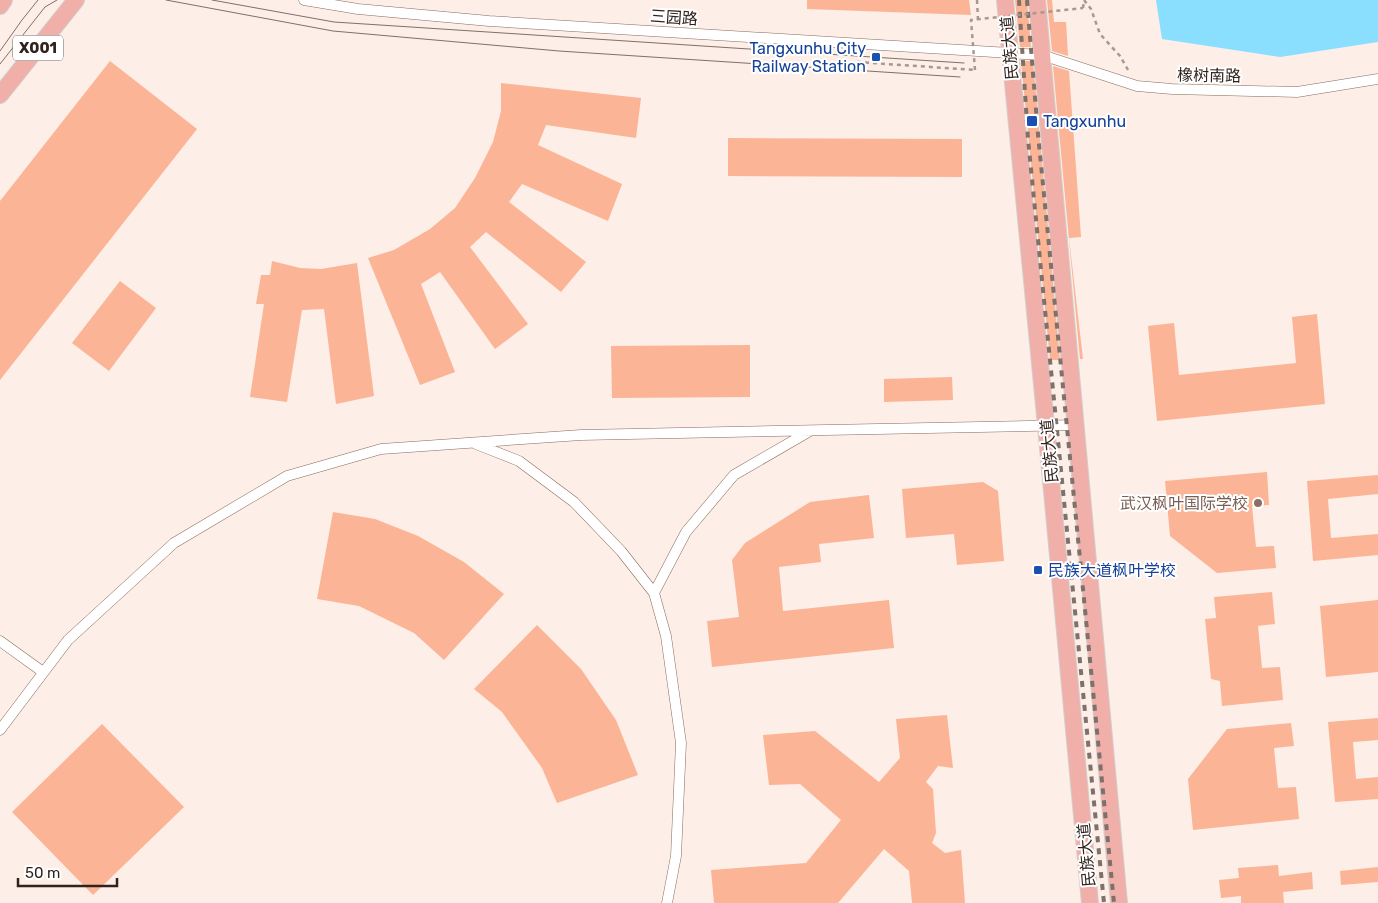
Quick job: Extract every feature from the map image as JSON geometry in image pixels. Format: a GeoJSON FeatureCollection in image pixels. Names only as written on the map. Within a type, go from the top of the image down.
{"type":"FeatureCollection","features":[{"type":"Feature","properties":{"kind":"main road"},"geometry":{"type":"LineString","coordinates":[[0,6],[4,0]]}},
{"type":"Feature","properties":{"kind":"main road","name":"X001"},"geometry":{"type":"LineString","coordinates":[[0,95],[76,0]]}},
{"type":"Feature","properties":{"kind":"main road","name":"民族大道"},"geometry":{"type":"LineString","coordinates":[[1005,0],[1090,903]]}},
{"type":"Feature","properties":{"kind":"main road","name":"民族大道"},"geometry":{"type":"LineString","coordinates":[[1038,0],[1119,903]]}},
{"type":"Feature","properties":{"kind":"street","name":"三园路"},"geometry":{"type":"LineString","coordinates":[[304,0],[358,9],[489,21],[1042,55]]}},
{"type":"Feature","properties":{"kind":"street","name":"橡树南路"},"geometry":{"type":"LineString","coordinates":[[1042,55],[1137,86],[1172,89],[1297,92],[1378,80]]}},
{"type":"Feature","properties":{"kind":"street"},"geometry":{"type":"LineString","coordinates":[[0,730],[68,640],[174,543],[287,476],[381,449],[581,435],[1076,425]]}},
{"type":"Feature","properties":{"kind":"street"},"geometry":{"type":"LineString","coordinates":[[654,593],[686,532],[734,475],[811,430]]}},
{"type":"Feature","properties":{"kind":"street"},"geometry":{"type":"LineString","coordinates":[[471,443],[519,461],[574,502],[621,551],[654,593],[666,636],[682,742],[676,856],[668,903]]}},
{"type":"Feature","properties":{"kind":"street"},"geometry":{"type":"LineString","coordinates":[[0,641],[43,672]]}},
{"type":"Feature","properties":{"kind":"path"},"geometry":{"type":"LineString","coordinates":[[977,0],[978,20]]}},
{"type":"Feature","properties":{"kind":"path"},"geometry":{"type":"LineString","coordinates":[[857,62],[975,70],[971,20],[1083,8],[1084,0]]}},
{"type":"Feature","properties":{"kind":"path"},"geometry":{"type":"LineString","coordinates":[[1084,0],[1091,9],[1100,34],[1120,56],[1137,86]]}},
{"type":"Feature","properties":{"kind":"water"},"geometry":{"type":"Polygon","coordinates":[[[1156,0],[1378,0],[1378,42],[1280,57],[1162,39],[1156,0]]]}},
{"type":"Feature","properties":{"kind":"building"},"geometry":{"type":"Polygon","coordinates":[[[807,0],[969,0],[971,15],[807,9],[807,0]]]}},
{"type":"Feature","properties":{"kind":"building"},"geometry":{"type":"Polygon","coordinates":[[[1015,0],[1027,0],[1031,47],[1020,47],[1015,0]]]}},
{"type":"Feature","properties":{"kind":"building"},"geometry":{"type":"Polygon","coordinates":[[[1047,0],[1052,0],[1054,22],[1066,22],[1068,56],[1052,51],[1047,0]]]}},
{"type":"Feature","properties":{"kind":"building"},"geometry":{"type":"Polygon","coordinates":[[[110,61],[197,129],[0,380],[0,201],[110,61]]]}},
{"type":"Feature","properties":{"kind":"building"},"geometry":{"type":"Polygon","coordinates":[[[1021,61],[1033,61],[1060,360],[1050,360],[1021,61]]]}},
{"type":"Feature","properties":{"kind":"building"},"geometry":{"type":"Polygon","coordinates":[[[1053,66],[1069,71],[1081,237],[1069,238],[1083,359],[1080,359],[1053,66]]]}},
{"type":"Feature","properties":{"kind":"building"},"geometry":{"type":"Polygon","coordinates":[[[501,83],[641,98],[636,138],[546,125],[538,145],[622,184],[608,221],[522,184],[509,202],[586,262],[561,292],[486,232],[470,247],[528,324],[495,349],[440,272],[421,284],[455,372],[420,385],[368,258],[394,250],[430,229],[455,208],[475,178],[493,142],[501,111],[501,83]]]}},
{"type":"Feature","properties":{"kind":"building"},"geometry":{"type":"Polygon","coordinates":[[[728,138],[962,139],[962,177],[728,176],[728,138]]]}},
{"type":"Feature","properties":{"kind":"building"},"geometry":{"type":"Polygon","coordinates":[[[272,261],[300,268],[321,269],[357,263],[374,396],[336,404],[324,309],[302,310],[287,402],[250,397],[264,304],[256,304],[261,275],[270,275],[272,261]]]}},
{"type":"Feature","properties":{"kind":"building"},"geometry":{"type":"Polygon","coordinates":[[[120,281],[156,308],[109,371],[72,343],[120,281]]]}},
{"type":"Feature","properties":{"kind":"building"},"geometry":{"type":"Polygon","coordinates":[[[1317,314],[1325,404],[1157,421],[1148,326],[1174,323],[1179,375],[1296,363],[1292,317],[1317,314]]]}},
{"type":"Feature","properties":{"kind":"building"},"geometry":{"type":"Polygon","coordinates":[[[750,345],[750,397],[612,398],[611,346],[750,345]]]}},
{"type":"Feature","properties":{"kind":"building"},"geometry":{"type":"Polygon","coordinates":[[[952,377],[953,400],[884,402],[884,379],[952,377]]]}},
{"type":"Feature","properties":{"kind":"building"},"geometry":{"type":"Polygon","coordinates":[[[1267,472],[1269,505],[1252,506],[1256,547],[1274,546],[1276,568],[1217,573],[1170,536],[1165,481],[1267,472]]]}},
{"type":"Feature","properties":{"kind":"building"},"geometry":{"type":"Polygon","coordinates":[[[1378,475],[1378,494],[1328,499],[1331,538],[1378,534],[1378,555],[1313,561],[1307,481],[1378,475]]]}},
{"type":"Feature","properties":{"kind":"building"},"geometry":{"type":"Polygon","coordinates":[[[983,482],[998,491],[1004,561],[957,565],[954,534],[906,538],[902,489],[983,482]]]}},
{"type":"Feature","properties":{"kind":"building"},"geometry":{"type":"Polygon","coordinates":[[[869,495],[874,538],[819,544],[821,562],[779,567],[783,611],[889,600],[894,648],[712,667],[707,621],[739,617],[732,560],[745,543],[810,502],[869,495]]]}},
{"type":"Feature","properties":{"kind":"building"},"geometry":{"type":"Polygon","coordinates":[[[333,512],[375,519],[418,536],[464,562],[504,594],[444,660],[414,633],[359,606],[317,599],[333,512]]]}},
{"type":"Feature","properties":{"kind":"building"},"geometry":{"type":"Polygon","coordinates":[[[1272,592],[1275,624],[1258,626],[1262,668],[1280,667],[1283,700],[1222,706],[1220,681],[1211,679],[1205,619],[1216,618],[1214,597],[1272,592]]]}},
{"type":"Feature","properties":{"kind":"building"},"geometry":{"type":"Polygon","coordinates":[[[1378,600],[1378,672],[1326,677],[1320,606],[1378,600]]]}},
{"type":"Feature","properties":{"kind":"building"},"geometry":{"type":"Polygon","coordinates":[[[537,625],[581,669],[616,720],[638,775],[557,803],[542,768],[502,712],[474,689],[537,625]]]}},
{"type":"Feature","properties":{"kind":"building"},"geometry":{"type":"Polygon","coordinates":[[[947,715],[953,768],[938,766],[926,782],[933,789],[936,833],[932,843],[945,853],[961,850],[965,903],[912,903],[909,871],[884,849],[838,903],[714,903],[711,870],[806,863],[841,820],[800,784],[769,785],[763,735],[815,731],[879,782],[900,758],[896,719],[947,715]]]}},
{"type":"Feature","properties":{"kind":"building"},"geometry":{"type":"Polygon","coordinates":[[[1378,718],[1378,740],[1353,742],[1356,779],[1378,777],[1378,799],[1335,802],[1328,722],[1378,718]]]}},
{"type":"Feature","properties":{"kind":"building"},"geometry":{"type":"Polygon","coordinates":[[[1291,723],[1294,746],[1274,748],[1278,788],[1296,787],[1299,819],[1193,830],[1188,779],[1227,729],[1291,723]]]}},
{"type":"Feature","properties":{"kind":"building"},"geometry":{"type":"Polygon","coordinates":[[[102,724],[184,807],[93,895],[12,812],[102,724]]]}},
{"type":"Feature","properties":{"kind":"building"},"geometry":{"type":"Polygon","coordinates":[[[1278,865],[1279,876],[1312,872],[1313,889],[1283,892],[1284,903],[1241,903],[1241,896],[1221,898],[1219,880],[1239,878],[1238,868],[1278,865]]]}},
{"type":"Feature","properties":{"kind":"building"},"geometry":{"type":"Polygon","coordinates":[[[1378,867],[1378,882],[1341,885],[1340,871],[1378,867]]]}},
{"type":"Feature","properties":{"kind":"tram line"},"geometry":{"type":"LineString","coordinates":[[0,51],[38,0]]}},
{"type":"Feature","properties":{"kind":"tram line"},"geometry":{"type":"LineString","coordinates":[[0,64],[45,7],[57,0]]}},
{"type":"Feature","properties":{"kind":"tram line"},"geometry":{"type":"LineString","coordinates":[[166,0],[333,31],[559,51],[960,77]]}},
{"type":"Feature","properties":{"kind":"tram line"},"geometry":{"type":"LineString","coordinates":[[212,0],[334,22],[964,63]]}},
{"type":"Feature","properties":{"kind":"railway"},"geometry":{"type":"LineString","coordinates":[[1019,0],[1028,139],[1104,903]]}},
{"type":"Feature","properties":{"kind":"railway"},"geometry":{"type":"LineString","coordinates":[[1027,0],[1038,134],[1114,903]]}},
{"type":"Feature","properties":{"kind":"place","name":"Tangxunhu City Railway Station"},"geometry":{"type":"Point","coordinates":[876,57]}},
{"type":"Feature","properties":{"kind":"place","name":"Tangxunhu"},"geometry":{"type":"Point","coordinates":[1032,121]}},
{"type":"Feature","properties":{"kind":"place","name":"武汉枫叶国际学校"},"geometry":{"type":"Point","coordinates":[1258,503]}},
{"type":"Feature","properties":{"kind":"place","name":"民族大道枫叶学校"},"geometry":{"type":"Point","coordinates":[1038,570]}}]}
